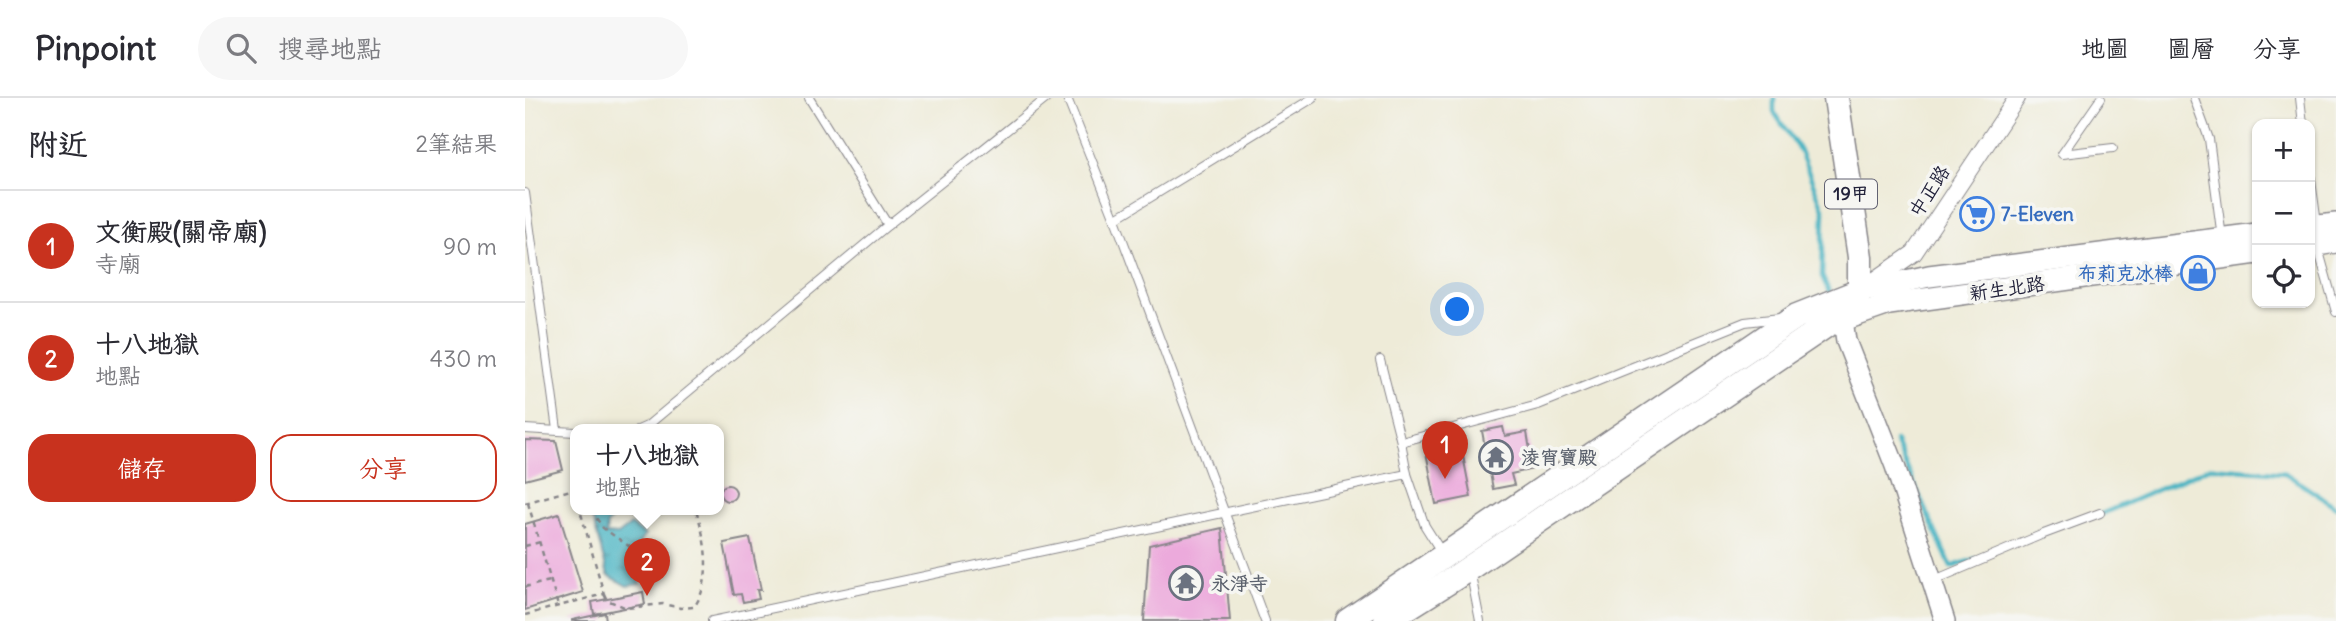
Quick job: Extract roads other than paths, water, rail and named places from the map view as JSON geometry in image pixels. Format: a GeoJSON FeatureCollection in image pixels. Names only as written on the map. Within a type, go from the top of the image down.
{"type":"FeatureCollection","features":[{"type":"Feature","properties":{"kind":"main road","name":"19甲"},"geometry":{"type":"LineString","coordinates":[[1836,98],[1860,257],[1860,291]]}},
{"type":"Feature","properties":{"kind":"main road","name":"新生北路"},"geometry":{"type":"LineString","coordinates":[[1860,291],[1929,276],[2252,235]]}},
{"type":"Feature","properties":{"kind":"main road","name":"新生北路"},"geometry":{"type":"LineString","coordinates":[[1843,320],[1889,304],[2252,254]]}},
{"type":"Feature","properties":{"kind":"main road"},"geometry":{"type":"LineString","coordinates":[[1387,621],[1456,567],[1797,316],[1860,291]]}},
{"type":"Feature","properties":{"kind":"main road"},"geometry":{"type":"LineString","coordinates":[[1348,621],[1456,567],[1828,324],[1843,320],[1860,291]]}},
{"type":"Feature","properties":{"kind":"street","name":"中正路"},"geometry":{"type":"LineString","coordinates":[[1860,291],[1913,253],[2017,98]]}},
{"type":"Feature","properties":{"kind":"street"},"geometry":{"type":"LineString","coordinates":[[1843,320],[1846,341],[1895,466],[1945,621]]}},
{"type":"Feature","properties":{"kind":"lane"},"geometry":{"type":"LineString","coordinates":[[810,98],[888,225]]}},
{"type":"Feature","properties":{"kind":"lane"},"geometry":{"type":"LineString","coordinates":[[649,424],[888,225],[1047,98]]}},
{"type":"Feature","properties":{"kind":"lane"},"geometry":{"type":"LineString","coordinates":[[1067,98],[1265,621]]}},
{"type":"Feature","properties":{"kind":"lane"},"geometry":{"type":"LineString","coordinates":[[1115,219],[1313,98]]}},
{"type":"Feature","properties":{"kind":"lane"},"geometry":{"type":"LineString","coordinates":[[2101,98],[2061,154],[2113,148]]}},
{"type":"Feature","properties":{"kind":"lane"},"geometry":{"type":"LineString","coordinates":[[2194,98],[2209,139],[2222,239]]}},
{"type":"Feature","properties":{"kind":"lane"},"geometry":{"type":"LineString","coordinates":[[2300,98],[2302,119]]}},
{"type":"Feature","properties":{"kind":"lane"},"geometry":{"type":"LineString","coordinates":[[2312,182],[2336,312]]}},
{"type":"Feature","properties":{"kind":"lane"},"geometry":{"type":"LineString","coordinates":[[525,193],[557,430]]}},
{"type":"Feature","properties":{"kind":"lane"},"geometry":{"type":"LineString","coordinates":[[1401,442],[1538,405],[1745,322],[1797,316]]}},
{"type":"Feature","properties":{"kind":"lane"},"geometry":{"type":"LineString","coordinates":[[1380,360],[1407,474],[1425,526],[1456,567],[1480,621]]}},
{"type":"Feature","properties":{"kind":"lane"},"geometry":{"type":"LineString","coordinates":[[525,429],[570,431]]}},
{"type":"Feature","properties":{"kind":"lane"},"geometry":{"type":"LineString","coordinates":[[712,621],[1407,474]]}},
{"type":"Feature","properties":{"kind":"lane"},"geometry":{"type":"LineString","coordinates":[[1931,581],[2100,513]]}},
{"type":"Feature","properties":{"kind":"water"},"geometry":{"type":"Polygon","coordinates":[[[591,515],[615,515],[607,524],[606,534],[618,535],[631,525],[645,535],[632,553],[640,584],[627,586],[608,575],[591,515]]]}},
{"type":"Feature","properties":{"kind":"waterway"},"geometry":{"type":"LineString","coordinates":[[1774,98],[1774,112],[1800,151],[1824,211],[1822,276],[1830,294]]}},
{"type":"Feature","properties":{"kind":"waterway"},"geometry":{"type":"LineString","coordinates":[[1895,441],[1951,567],[1975,559]]}},
{"type":"Feature","properties":{"kind":"waterway"},"geometry":{"type":"LineString","coordinates":[[2099,515],[2210,467],[2285,473],[2336,507]]}},
{"type":"Feature","properties":{"kind":"place","name":"7-Eleven"},"geometry":{"type":"Point","coordinates":[1977,214]}},
{"type":"Feature","properties":{"kind":"place","name":"布莉克冰棒"},"geometry":{"type":"Point","coordinates":[2198,273]}},
{"type":"Feature","properties":{"kind":"place","name":"淩宵寶殿"},"geometry":{"type":"Point","coordinates":[1496,457]}},
{"type":"Feature","properties":{"kind":"place","name":"文衡殿(關帝廟)"},"geometry":{"type":"Point","coordinates":[1445,479]}},
{"type":"Feature","properties":{"kind":"place","name":"永淨寺"},"geometry":{"type":"Point","coordinates":[1186,583]}},
{"type":"Feature","properties":{"kind":"place","name":"十八地獄"},"geometry":{"type":"Point","coordinates":[647,596]}}]}
